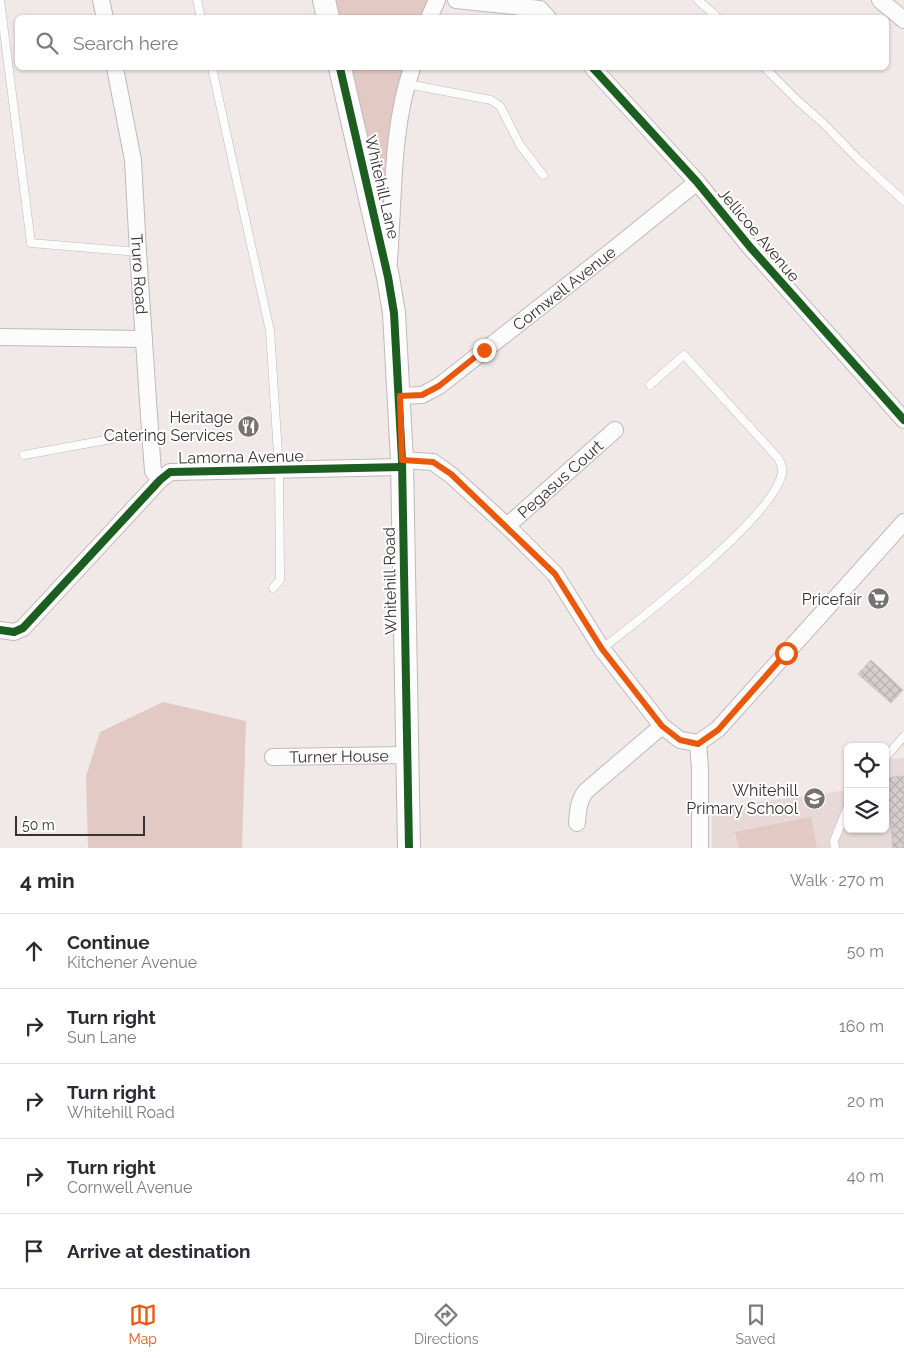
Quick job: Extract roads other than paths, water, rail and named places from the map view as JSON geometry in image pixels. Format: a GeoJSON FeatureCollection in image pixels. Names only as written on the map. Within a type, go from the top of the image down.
{"type":"FeatureCollection","features":[{"type":"Feature","properties":{"kind":"street"},"geometry":{"type":"LineString","coordinates":[[101,0],[104,15]]}},
{"type":"Feature","properties":{"kind":"street"},"geometry":{"type":"LineString","coordinates":[[324,0],[327,15]]}},
{"type":"Feature","properties":{"kind":"street"},"geometry":{"type":"LineString","coordinates":[[430,15],[437,0]]}},
{"type":"Feature","properties":{"kind":"street"},"geometry":{"type":"LineString","coordinates":[[456,0],[545,9]]}},
{"type":"Feature","properties":{"kind":"street"},"geometry":{"type":"LineString","coordinates":[[880,0],[904,20]]}},
{"type":"Feature","properties":{"kind":"street","name":"Truro Road"},"geometry":{"type":"LineString","coordinates":[[115,70],[134,160],[152,469],[160,480]]}},
{"type":"Feature","properties":{"kind":"street","name":"Whitehill Lane"},"geometry":{"type":"LineString","coordinates":[[340,70],[388,277],[394,313]]}},
{"type":"Feature","properties":{"kind":"street"},"geometry":{"type":"LineString","coordinates":[[388,277],[395,155],[407,84],[411,70]]}},
{"type":"Feature","properties":{"kind":"street","name":"Jellicoe Avenue"},"geometry":{"type":"LineString","coordinates":[[594,70],[697,182],[757,254],[904,420]]}},
{"type":"Feature","properties":{"kind":"street","name":"Cornwell Avenue"},"geometry":{"type":"LineString","coordinates":[[400,396],[422,395],[439,386],[697,182]]}},
{"type":"Feature","properties":{"kind":"street","name":"Whitehill Road"},"geometry":{"type":"LineString","coordinates":[[394,313],[400,396],[402,464],[409,848]]}},
{"type":"Feature","properties":{"kind":"street"},"geometry":{"type":"LineString","coordinates":[[0,337],[144,339]]}},
{"type":"Feature","properties":{"kind":"street","name":"Pegasus Court"},"geometry":{"type":"LineString","coordinates":[[507,526],[614,430]]}},
{"type":"Feature","properties":{"kind":"street","name":"Lamorna Avenue"},"geometry":{"type":"LineString","coordinates":[[0,630],[14,632],[22,630],[160,480],[172,472],[433,462],[451,474],[555,574],[602,649],[662,726],[680,740],[698,744]]}},
{"type":"Feature","properties":{"kind":"street"},"geometry":{"type":"LineString","coordinates":[[700,848],[700,768],[698,744],[718,730],[904,522]]}},
{"type":"Feature","properties":{"kind":"street"},"geometry":{"type":"LineString","coordinates":[[577,823],[579,804],[581,797],[586,791],[662,726]]}},
{"type":"Feature","properties":{"kind":"street","name":"Turner House"},"geometry":{"type":"LineString","coordinates":[[273,757],[406,755]]}},
{"type":"Feature","properties":{"kind":"lane"},"geometry":{"type":"LineString","coordinates":[[0,0],[31,243],[138,252]]}},
{"type":"Feature","properties":{"kind":"lane"},"geometry":{"type":"LineString","coordinates":[[197,0],[200,15]]}},
{"type":"Feature","properties":{"kind":"lane"},"geometry":{"type":"LineString","coordinates":[[698,0],[715,15]]}},
{"type":"Feature","properties":{"kind":"lane"},"geometry":{"type":"LineString","coordinates":[[212,70],[270,331],[279,469],[280,580],[273,588]]}},
{"type":"Feature","properties":{"kind":"lane"},"geometry":{"type":"LineString","coordinates":[[767,70],[904,201]]}},
{"type":"Feature","properties":{"kind":"lane"},"geometry":{"type":"LineString","coordinates":[[407,84],[491,100],[500,106],[520,145],[543,175]]}},
{"type":"Feature","properties":{"kind":"lane"},"geometry":{"type":"LineString","coordinates":[[602,649],[683,585],[749,522],[765,502],[782,474],[782,466],[778,458],[684,355],[650,385]]}},
{"type":"Feature","properties":{"kind":"lane"},"geometry":{"type":"LineString","coordinates":[[24,455],[150,432]]}},
{"type":"Feature","properties":{"kind":"lane"},"geometry":{"type":"LineString","coordinates":[[889,753],[904,736]]}},
{"type":"Feature","properties":{"kind":"lane"},"geometry":{"type":"LineString","coordinates":[[836,848],[834,841],[844,816]]}},
{"type":"Feature","properties":{"kind":"place","name":"Heritage Catering Services"},"geometry":{"type":"Point","coordinates":[249,426]}},
{"type":"Feature","properties":{"kind":"place","name":"Pricefair"},"geometry":{"type":"Point","coordinates":[878,599]}},
{"type":"Feature","properties":{"kind":"place","name":"Whitehill Primary School"},"geometry":{"type":"Point","coordinates":[814,799]}}]}
